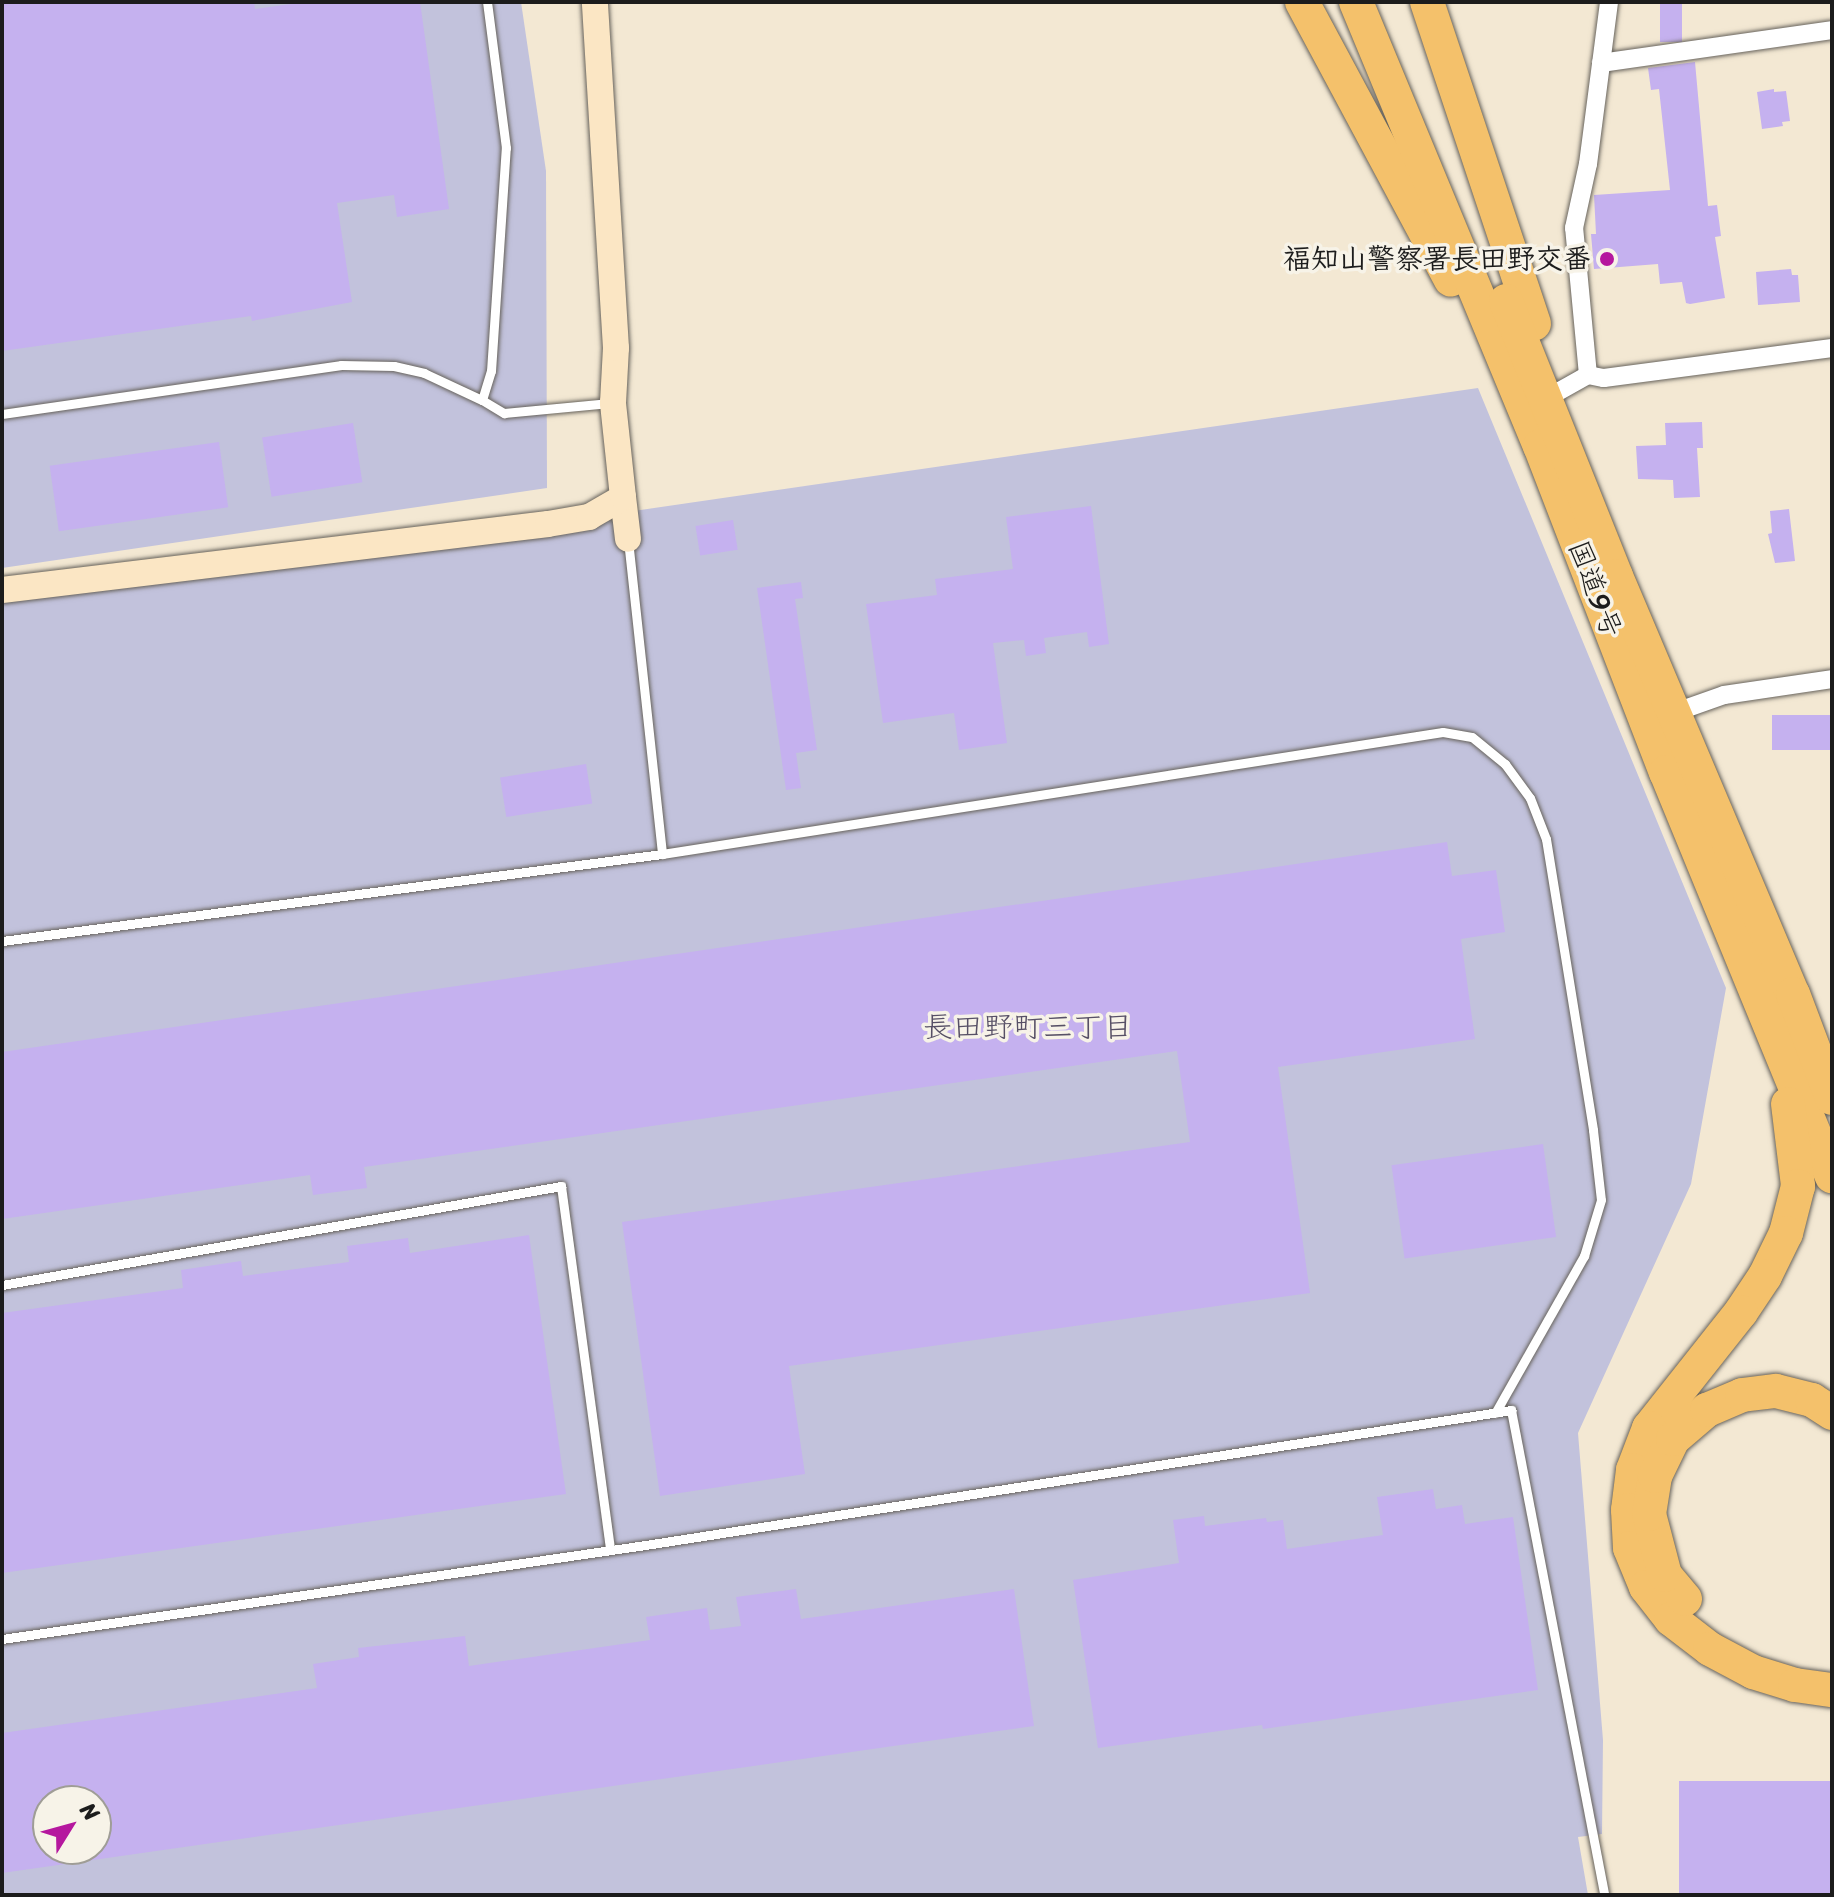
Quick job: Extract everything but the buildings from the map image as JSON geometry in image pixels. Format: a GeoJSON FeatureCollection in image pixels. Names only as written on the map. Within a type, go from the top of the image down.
{"type":"FeatureCollection","features":[{"type":"Feature","properties":{"kind":"highway"},"geometry":{"type":"LineString","coordinates":[[1302,2],[1540,446]]}},
{"type":"Feature","properties":{"kind":"highway","name":"国道9号"},"geometry":{"type":"LineString","coordinates":[[1356,2],[1540,446],[1781,1058],[1832,1176]]}},
{"type":"Feature","properties":{"kind":"highway","name":"国道9号"},"geometry":{"type":"LineString","coordinates":[[1380,2],[1547,398],[1616,576],[1793,994],[1832,1098]]}},
{"type":"Feature","properties":{"kind":"highway"},"geometry":{"type":"LineString","coordinates":[[1427,2],[1532,316],[1547,398]]}},
{"type":"Feature","properties":{"kind":"highway"},"geometry":{"type":"LineString","coordinates":[[1793,994],[1832,1052]]}},
{"type":"Feature","properties":{"kind":"highway"},"geometry":{"type":"LineString","coordinates":[[1781,1058],[1798,1186],[1786,1233],[1765,1276],[1741,1312],[1649,1428],[1633,1470],[1628,1510],[1630,1548],[1646,1587],[1671,1619],[1710,1649],[1753,1672],[1795,1685],[1832,1690]]}},
{"type":"Feature","properties":{"kind":"highway"},"geometry":{"type":"LineString","coordinates":[[1832,1413],[1812,1400],[1776,1391],[1742,1395],[1707,1410],[1673,1439],[1655,1476],[1649,1514],[1665,1575],[1690,1606],[1724,1632],[1763,1655],[1832,1671]]}},
{"type":"Feature","properties":{"kind":"street"},"geometry":{"type":"LineString","coordinates":[[595,2],[616,348],[613,403],[628,539]]}},
{"type":"Feature","properties":{"kind":"street"},"geometry":{"type":"LineString","coordinates":[[1588,375],[1574,228],[1588,164],[1609,2]]}},
{"type":"Feature","properties":{"kind":"street"},"geometry":{"type":"LineString","coordinates":[[1601,63],[1832,30]]}},
{"type":"Feature","properties":{"kind":"street"},"geometry":{"type":"LineString","coordinates":[[1547,398],[1588,375],[1604,378],[1832,348]]}},
{"type":"Feature","properties":{"kind":"street"},"geometry":{"type":"LineString","coordinates":[[2,590],[548,524],[589,517],[623,497]]}},
{"type":"Feature","properties":{"kind":"street"},"geometry":{"type":"LineString","coordinates":[[1676,712],[1724,695],[1832,679]]}},
{"type":"Feature","properties":{"kind":"lane"},"geometry":{"type":"LineString","coordinates":[[482,400],[491,371],[506,148],[487,2]]}},
{"type":"Feature","properties":{"kind":"lane"},"geometry":{"type":"LineString","coordinates":[[2,414],[341,365],[409,369],[482,400],[504,413],[613,403]]}},
{"type":"Feature","properties":{"kind":"lane"},"geometry":{"type":"LineString","coordinates":[[628,539],[662,854]]}},
{"type":"Feature","properties":{"kind":"lane"},"geometry":{"type":"LineString","coordinates":[[2,941],[662,854],[1443,732],[1472,737],[1505,764],[1530,798],[1546,839],[1593,1130],[1601,1200],[1584,1256],[1495,1413]]}},
{"type":"Feature","properties":{"kind":"lane"},"geometry":{"type":"LineString","coordinates":[[2,1285],[561,1186],[610,1550]]}},
{"type":"Feature","properties":{"kind":"lane"},"geometry":{"type":"LineString","coordinates":[[2,1639],[610,1550],[1511,1410],[1604,1895]]}},
{"type":"Feature","properties":{"kind":"shaded area"},"geometry":{"type":"Polygon","coordinates":[[[2,2],[521,2],[546,171],[547,488],[2,568],[2,2]]]}},
{"type":"Feature","properties":{"kind":"shaded area"},"geometry":{"type":"Polygon","coordinates":[[[1478,388],[1726,988],[1691,1184],[1578,1433],[1603,1740],[1602,1834],[1578,1837],[1588,1895],[2,1895],[2,603],[1478,388]]]}},
{"type":"Feature","properties":{"kind":"place","name":"福知山警察署長田野交番"},"geometry":{"type":"Point","coordinates":[1607,259]}},
{"type":"Feature","properties":{"kind":"district","name":"長田野町三丁目"},"geometry":{"type":"Point","coordinates":[1028,1027]}}]}
